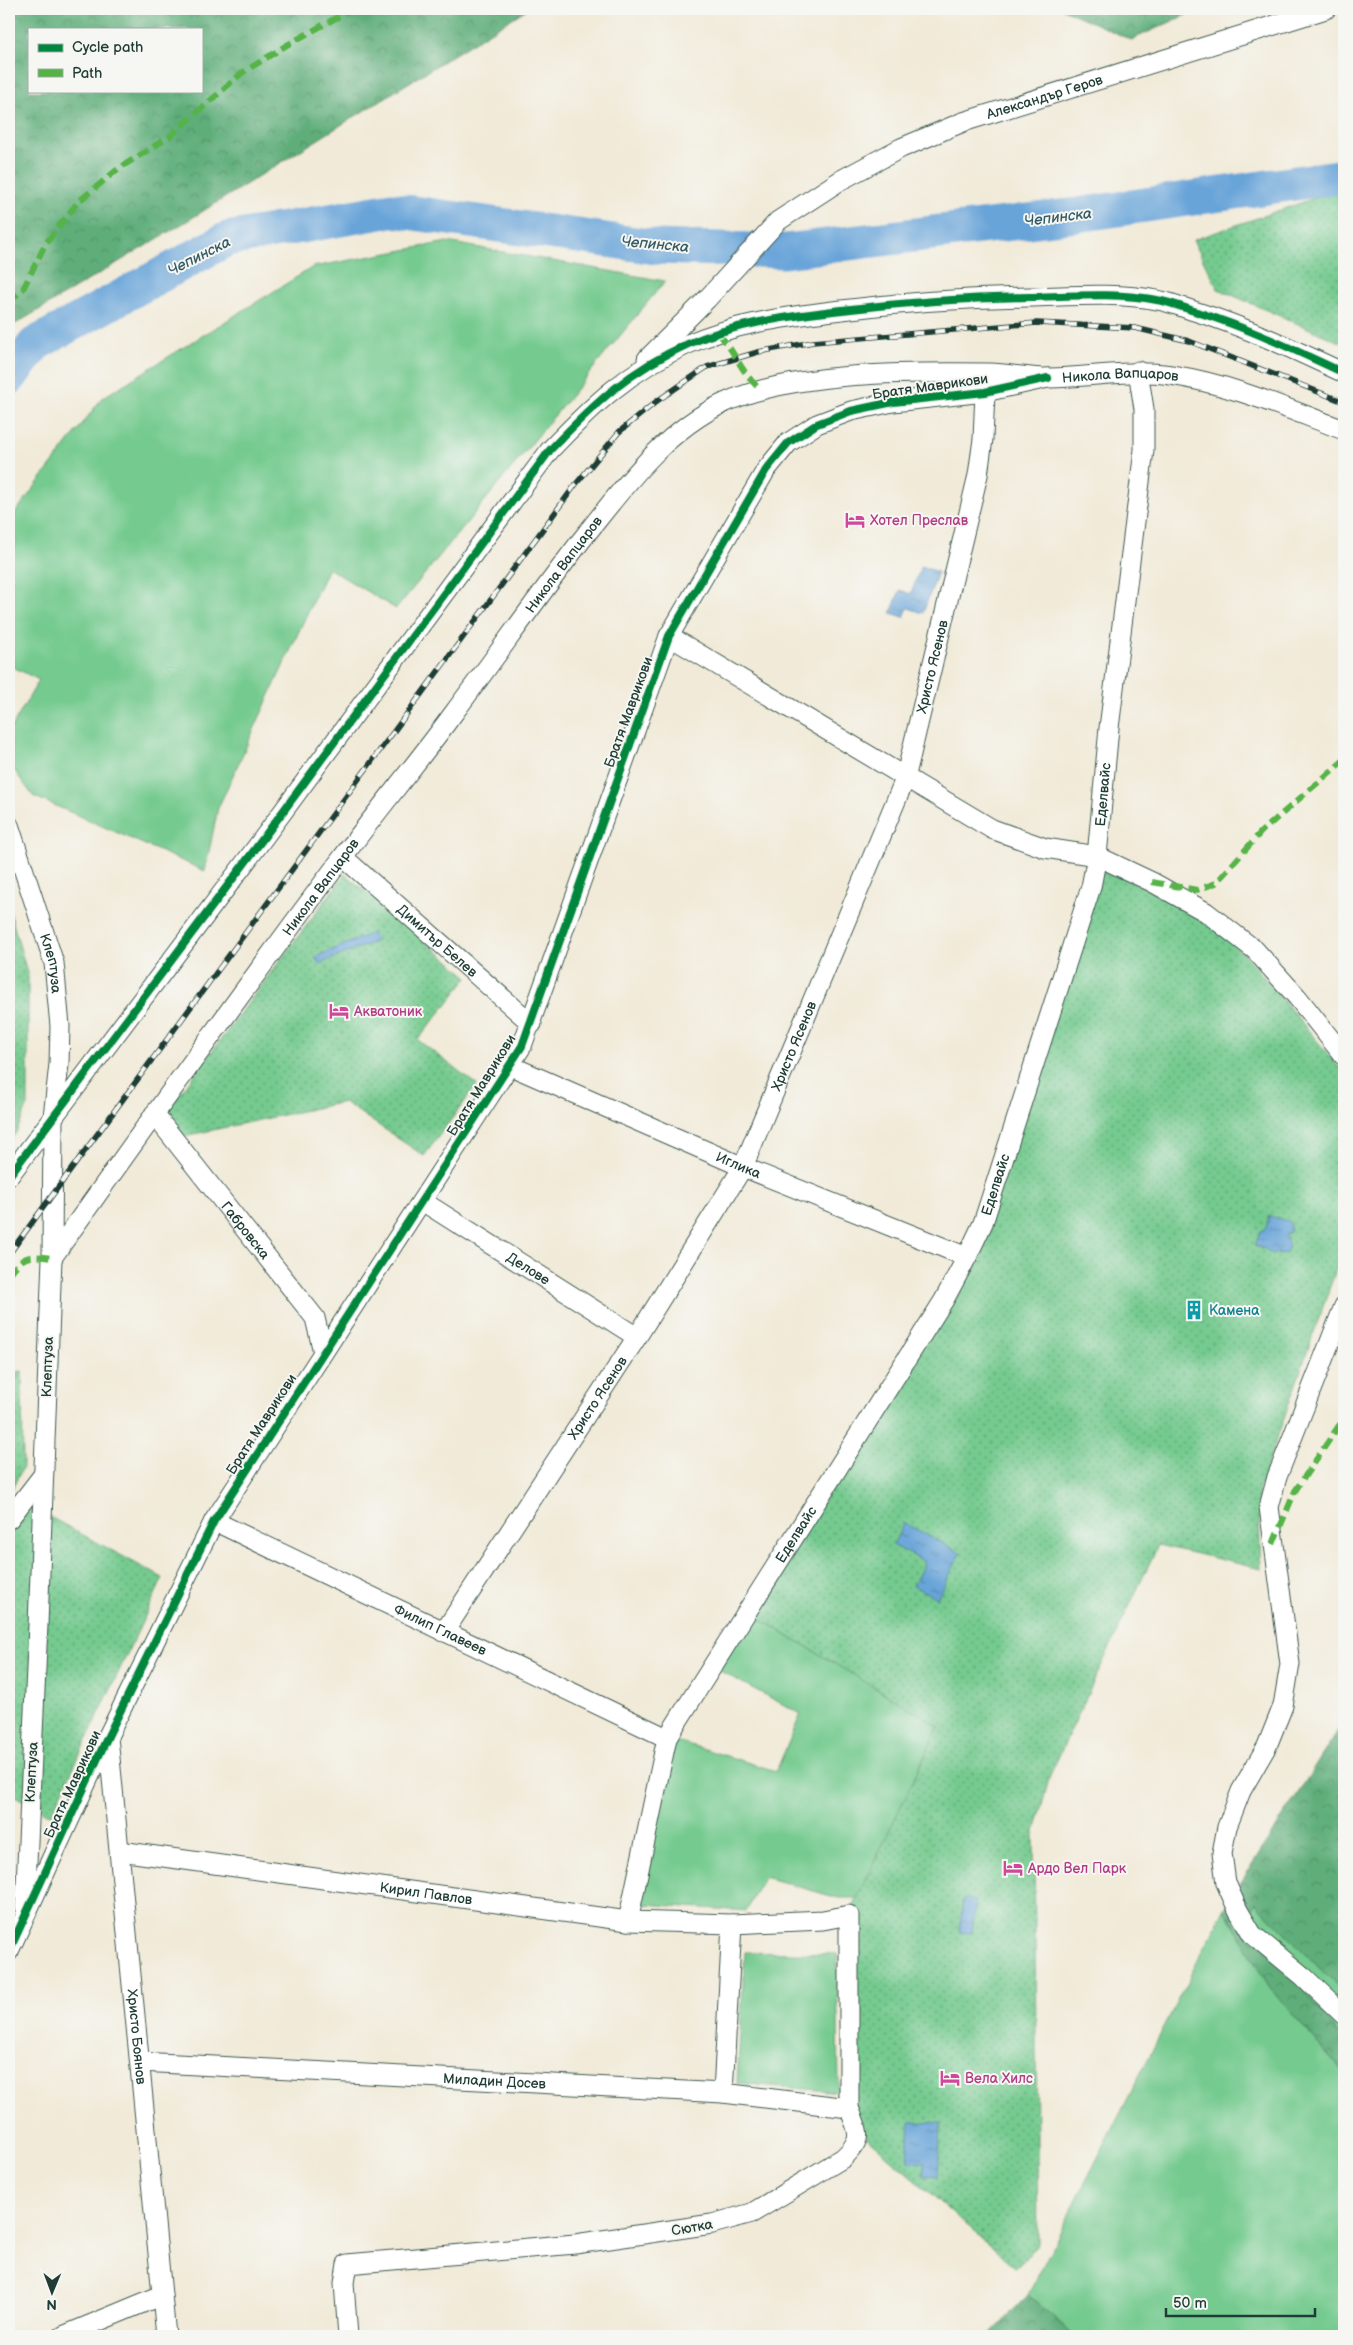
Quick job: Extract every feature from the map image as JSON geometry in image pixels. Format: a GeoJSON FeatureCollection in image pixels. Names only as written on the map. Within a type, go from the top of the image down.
{"type":"FeatureCollection","features":[{"type":"Feature","properties":{"kind":"street","name":"Александър Геров"},"geometry":{"type":"LineString","coordinates":[[634,372],[707,299],[778,221],[841,180],[901,148],[963,122],[1326,9]]}},
{"type":"Feature","properties":{"kind":"street"},"geometry":{"type":"LineString","coordinates":[[9,1176],[256,848],[550,450],[590,408],[634,372],[688,344],[718,333],[790,316],[869,306],[967,298],[1096,295],[1157,300],[1216,318],[1275,340],[1344,372]]}},
{"type":"Feature","properties":{"kind":"street","name":"Никола Вапцаров"},"geometry":{"type":"LineString","coordinates":[[52,1258],[154,1114],[342,857],[465,697],[531,604],[625,485],[655,453],[687,427],[722,404],[761,390],[812,380],[934,374],[994,374],[1048,378],[1138,371],[1189,379],[1244,393],[1344,430]]}},
{"type":"Feature","properties":{"kind":"street","name":"Еделвайс"},"geometry":{"type":"LineString","coordinates":[[628,1921],[667,1738],[944,1300],[983,1223],[1091,887],[1097,856],[1109,728],[1144,450],[1144,409],[1138,371]]}},
{"type":"Feature","properties":{"kind":"street","name":"Братя Маврикови"},"geometry":{"type":"LineString","coordinates":[[9,1951],[108,1736],[214,1521],[511,1066],[532,1024],[669,636],[766,470],[788,443],[817,424],[851,411],[893,402],[985,392],[1048,378]]}},
{"type":"Feature","properties":{"kind":"street","name":"Христо Ясенов"},"geometry":{"type":"LineString","coordinates":[[444,1632],[637,1337],[743,1167],[905,779],[978,475],[983,439],[985,392]]}},
{"type":"Feature","properties":{"kind":"street"},"geometry":{"type":"LineString","coordinates":[[669,636],[905,779],[992,829],[1045,848],[1097,856],[1152,882],[1206,912],[1255,950],[1298,998],[1344,1056]]}},
{"type":"Feature","properties":{"kind":"street","name":"Клептуза"},"geometry":{"type":"LineString","coordinates":[[9,825],[54,964],[60,1026],[59,1064],[53,1117],[52,1258],[38,1635],[24,1916]]}},
{"type":"Feature","properties":{"kind":"street","name":"Димитър Белев"},"geometry":{"type":"LineString","coordinates":[[342,857],[532,1024]]}},
{"type":"Feature","properties":{"kind":"street","name":"Иглика"},"geometry":{"type":"LineString","coordinates":[[511,1066],[743,1167],[967,1257]]}},
{"type":"Feature","properties":{"kind":"street","name":"Габровска"},"geometry":{"type":"LineString","coordinates":[[154,1114],[314,1318],[323,1352]]}},
{"type":"Feature","properties":{"kind":"street","name":"Делове"},"geometry":{"type":"LineString","coordinates":[[422,1200],[637,1337]]}},
{"type":"Feature","properties":{"kind":"street"},"geometry":{"type":"LineString","coordinates":[[1344,1306],[1277,1477],[1269,1507],[1290,1664],[1283,1706],[1267,1746],[1241,1791],[1227,1827],[1222,1853],[1226,1883],[1238,1910],[1252,1934],[1304,1977],[1344,2015]]}},
{"type":"Feature","properties":{"kind":"street"},"geometry":{"type":"LineString","coordinates":[[9,1519],[43,1475]]}},
{"type":"Feature","properties":{"kind":"street","name":"Филип Главеев"},"geometry":{"type":"LineString","coordinates":[[214,1521],[667,1738]]}},
{"type":"Feature","properties":{"kind":"street","name":"Христо Боянов"},"geometry":{"type":"LineString","coordinates":[[108,1736],[166,2336]]}},
{"type":"Feature","properties":{"kind":"street","name":"Кирил Павлов"},"geometry":{"type":"LineString","coordinates":[[120,1851],[628,1921],[732,1924],[823,1920],[849,1915]]}},
{"type":"Feature","properties":{"kind":"street","name":"Сютка"},"geometry":{"type":"LineString","coordinates":[[348,2336],[344,2284],[348,2264],[642,2236],[712,2224],[752,2213],[843,2158],[855,2147],[858,2132],[849,2108],[849,1915]]}},
{"type":"Feature","properties":{"kind":"street"},"geometry":{"type":"LineString","coordinates":[[723,2093],[732,1924]]}},
{"type":"Feature","properties":{"kind":"street","name":"Миладин Досев"},"geometry":{"type":"LineString","coordinates":[[140,2062],[723,2093],[849,2108]]}},
{"type":"Feature","properties":{"kind":"street"},"geometry":{"type":"LineString","coordinates":[[63,2336],[162,2295]]}},
{"type":"Feature","properties":{"kind":"green space"},"geometry":{"type":"Polygon","coordinates":[[[9,9],[527,9],[197,215],[9,328],[9,9]]]}},
{"type":"Feature","properties":{"kind":"green space"},"geometry":{"type":"Polygon","coordinates":[[[1063,9],[1199,9],[1131,40],[1063,9]]]}},
{"type":"Feature","properties":{"kind":"green space"},"geometry":{"type":"Polygon","coordinates":[[[1344,188],[1344,344],[1218,289],[1193,240],[1344,188]]]}},
{"type":"Feature","properties":{"kind":"green space"},"geometry":{"type":"Polygon","coordinates":[[[447,242],[665,281],[396,609],[328,568],[218,808],[205,871],[33,796],[9,763],[9,732],[39,680],[9,665],[9,521],[102,398],[313,267],[447,242]]]}},
{"type":"Feature","properties":{"kind":"green space"},"geometry":{"type":"Polygon","coordinates":[[[1102,866],[1203,917],[1247,957],[1344,1073],[1344,1247],[1258,1492],[1261,1569],[1158,1545],[1050,1775],[1034,1836],[1038,2244],[1016,2268],[868,2139],[849,2108],[849,1915],[939,1726],[752,1614],[939,1319],[1102,866]]]}},
{"type":"Feature","properties":{"kind":"green space"},"geometry":{"type":"Polygon","coordinates":[[[345,874],[468,977],[418,1040],[477,1085],[424,1156],[344,1102],[180,1137],[167,1111],[345,874]]]}},
{"type":"Feature","properties":{"kind":"green space"},"geometry":{"type":"Polygon","coordinates":[[[9,908],[28,976],[28,1105],[16,1133],[9,1142],[9,908]]]}},
{"type":"Feature","properties":{"kind":"green space"},"geometry":{"type":"Polygon","coordinates":[[[22,1371],[23,1467],[9,1495],[9,1373],[22,1371]]]}},
{"type":"Feature","properties":{"kind":"green space"},"geometry":{"type":"Polygon","coordinates":[[[9,1495],[163,1578],[51,1815],[9,1793],[9,1495]]]}},
{"type":"Feature","properties":{"kind":"green space"},"geometry":{"type":"Polygon","coordinates":[[[752,1614],[939,1726],[858,1898],[838,1898],[764,1877],[746,1911],[643,1904],[636,1891],[674,1740],[776,1771],[801,1714],[718,1670],[752,1614]]]}},
{"type":"Feature","properties":{"kind":"green space"},"geometry":{"type":"Polygon","coordinates":[[[1344,1721],[1344,1993],[1256,1903],[1246,1916],[1344,2041],[1344,2074],[1269,1986],[1224,1909],[1344,1721]]]}},
{"type":"Feature","properties":{"kind":"green space"},"geometry":{"type":"Polygon","coordinates":[[[1256,1903],[1344,1993],[1344,2041],[1246,1916],[1256,1903]]]}},
{"type":"Feature","properties":{"kind":"green space"},"geometry":{"type":"Polygon","coordinates":[[[1224,1909],[1269,1986],[1344,2074],[1344,2336],[1075,2336],[1028,2295],[1224,1909]]]}},
{"type":"Feature","properties":{"kind":"green space"},"geometry":{"type":"Polygon","coordinates":[[[745,1952],[837,1954],[839,2092],[737,2083],[745,1952]]]}},
{"type":"Feature","properties":{"kind":"green space"},"geometry":{"type":"Polygon","coordinates":[[[1028,2295],[1075,2336],[988,2336],[1028,2295]]]}},
{"type":"Feature","properties":{"kind":"water"},"geometry":{"type":"Polygon","coordinates":[[[921,566],[938,572],[923,613],[908,608],[904,617],[891,613],[900,590],[911,594],[921,566]]]}},
{"type":"Feature","properties":{"kind":"water"},"geometry":{"type":"Polygon","coordinates":[[[372,933],[377,941],[319,964],[315,957],[372,933]]]}},
{"type":"Feature","properties":{"kind":"water"},"geometry":{"type":"Polygon","coordinates":[[[1269,1216],[1288,1221],[1291,1225],[1290,1232],[1285,1235],[1289,1246],[1286,1253],[1272,1254],[1266,1249],[1255,1246],[1260,1232],[1266,1228],[1269,1216]]]}},
{"type":"Feature","properties":{"kind":"water"},"geometry":{"type":"Polygon","coordinates":[[[904,1523],[961,1553],[937,1598],[913,1586],[925,1562],[893,1545],[904,1523]]]}},
{"type":"Feature","properties":{"kind":"water"},"geometry":{"type":"Polygon","coordinates":[[[963,1899],[976,1901],[972,1933],[959,1932],[963,1899]]]}},
{"type":"Feature","properties":{"kind":"water"},"geometry":{"type":"Polygon","coordinates":[[[910,2122],[941,2123],[938,2176],[924,2175],[925,2163],[908,2162],[910,2122]]]}},
{"type":"Feature","properties":{"kind":"waterway","name":"Чепинска"},"geometry":{"type":"LineString","coordinates":[[9,378],[35,344],[227,239],[392,210],[656,247],[785,251],[1077,215],[1344,176]]}},
{"type":"Feature","properties":{"kind":"railway"},"geometry":{"type":"LineString","coordinates":[[9,1254],[576,484],[619,432],[657,401],[707,367],[758,352],[813,342],[1037,323],[1135,328],[1189,341],[1344,402]]}},
{"type":"Feature","properties":{"kind":"marked path"},"geometry":{"type":"LineString","coordinates":[[9,302],[23,289],[46,243],[78,202],[118,169],[169,137],[242,73],[287,45],[352,9]]}},
{"type":"Feature","properties":{"kind":"marked path"},"geometry":{"type":"LineString","coordinates":[[718,333],[748,376],[761,390]]}},
{"type":"Feature","properties":{"kind":"marked path"},"geometry":{"type":"LineString","coordinates":[[1152,882],[1197,890],[1216,883],[1261,832],[1344,760]]}},
{"type":"Feature","properties":{"kind":"marked path"},"geometry":{"type":"LineString","coordinates":[[9,1275],[18,1263],[27,1258],[52,1258]]}},
{"type":"Feature","properties":{"kind":"marked path"},"geometry":{"type":"LineString","coordinates":[[1273,1544],[1295,1491],[1344,1418]]}},
{"type":"Feature","properties":{"kind":"cycle path"},"geometry":{"type":"LineString","coordinates":[[9,1176],[256,848],[550,450],[597,403],[647,365],[688,344],[723,331],[759,322],[796,316],[955,300],[1110,295],[1162,301],[1180,306],[1289,347],[1344,373]]}},
{"type":"Feature","properties":{"kind":"cycle path"},"geometry":{"type":"LineString","coordinates":[[9,1951],[108,1736],[214,1521],[522,1046],[669,636],[766,470],[788,443],[817,424],[851,411],[893,402],[985,392],[1048,378]]}},
{"type":"Feature","properties":{"kind":"place","name":"Хотел Преслав"},"geometry":{"type":"Point","coordinates":[855,520]}},
{"type":"Feature","properties":{"kind":"place","name":"Акватоник"},"geometry":{"type":"Point","coordinates":[339,1011]}},
{"type":"Feature","properties":{"kind":"place","name":"Камена"},"geometry":{"type":"Point","coordinates":[1194,1310]}},
{"type":"Feature","properties":{"kind":"place","name":"Ардо Вел Парк"},"geometry":{"type":"Point","coordinates":[1013,1868]}},
{"type":"Feature","properties":{"kind":"place","name":"Вела Хилс"},"geometry":{"type":"Point","coordinates":[950,2078]}}]}
